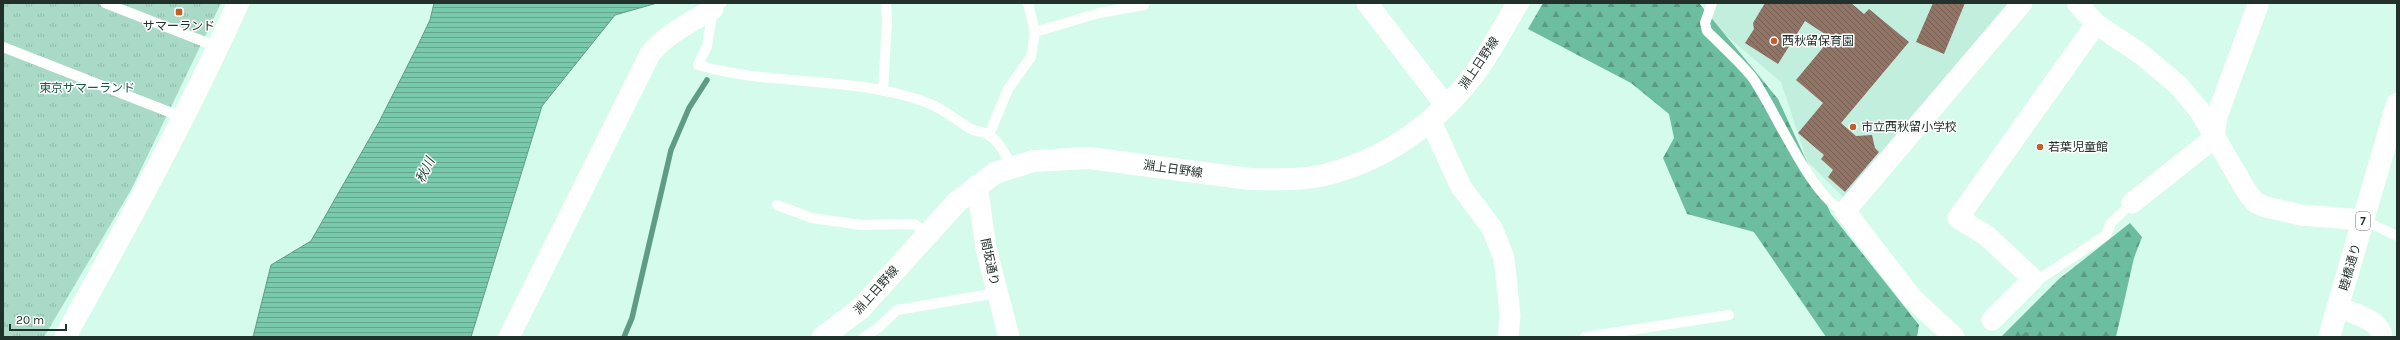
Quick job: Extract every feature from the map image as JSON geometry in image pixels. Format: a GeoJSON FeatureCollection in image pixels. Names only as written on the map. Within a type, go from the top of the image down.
{"type":"FeatureCollection","features":[{"type":"Feature","properties":{"kind":"main road"},"geometry":{"type":"LineString","coordinates":[[65,337],[143,196],[218,47],[238,3]]}},
{"type":"Feature","properties":{"kind":"main road","name":"淵上日野線"},"geometry":{"type":"LineString","coordinates":[[834,334],[860,309],[926,234],[957,202],[995,173],[1012,166],[1050,158],[1089,158],[1250,179],[1302,178],[1327,174],[1378,156],[1400,143],[1446,106],[1476,71],[1518,3]]}},
{"type":"Feature","properties":{"kind":"main road","name":"睦橋通り"},"geometry":{"type":"LineString","coordinates":[[2329,337],[2397,104]]}},
{"type":"Feature","properties":{"kind":"street"},"geometry":{"type":"LineString","coordinates":[[1367,3],[1446,106]]}},
{"type":"Feature","properties":{"kind":"street"},"geometry":{"type":"LineString","coordinates":[[1954,337],[1912,298],[1845,211],[2022,3]]}},
{"type":"Feature","properties":{"kind":"street"},"geometry":{"type":"LineString","coordinates":[[2077,3],[2096,24],[2141,54],[2178,85],[2199,110],[2247,192],[2256,203],[2301,215],[2363,220]]}},
{"type":"Feature","properties":{"kind":"street"},"geometry":{"type":"LineString","coordinates":[[2132,203],[2214,138],[2216,116],[2258,4]]}},
{"type":"Feature","properties":{"kind":"street"},"geometry":{"type":"LineString","coordinates":[[509,337],[650,54],[658,44],[670,35],[717,6]]}},
{"type":"Feature","properties":{"kind":"street"},"geometry":{"type":"LineString","coordinates":[[1992,320],[2033,279],[1987,236],[1958,218],[2096,24]]}},
{"type":"Feature","properties":{"kind":"street"},"geometry":{"type":"LineString","coordinates":[[1430,120],[1461,187],[1492,228],[1504,258],[1510,315],[1508,337]]}},
{"type":"Feature","properties":{"kind":"street","name":"間坂通り"},"geometry":{"type":"LineString","coordinates":[[978,185],[986,248],[1010,337]]}},
{"type":"Feature","properties":{"kind":"street"},"geometry":{"type":"LineString","coordinates":[[2338,307],[2373,322],[2382,332],[2382,337]]}},
{"type":"Feature","properties":{"kind":"lane"},"geometry":{"type":"LineString","coordinates":[[105,3],[218,47]]}},
{"type":"Feature","properties":{"kind":"lane"},"geometry":{"type":"LineString","coordinates":[[883,91],[888,22],[886,3]]}},
{"type":"Feature","properties":{"kind":"lane"},"geometry":{"type":"LineString","coordinates":[[989,135],[1008,89],[1031,57],[1035,32],[1028,3]]}},
{"type":"Feature","properties":{"kind":"lane"},"geometry":{"type":"LineString","coordinates":[[1035,32],[1099,13],[1144,5],[1145,3]]}},
{"type":"Feature","properties":{"kind":"lane"},"geometry":{"type":"LineString","coordinates":[[1712,3],[1704,23],[1707,31],[1752,77],[1779,121],[1802,167],[1837,208],[1845,211]]}},
{"type":"Feature","properties":{"kind":"lane"},"geometry":{"type":"LineString","coordinates":[[717,6],[707,46],[698,65],[720,71],[832,82],[883,91],[930,103],[971,130],[989,135],[1001,148],[1012,166]]}},
{"type":"Feature","properties":{"kind":"lane"},"geometry":{"type":"LineString","coordinates":[[3,47],[182,117]]}},
{"type":"Feature","properties":{"kind":"lane"},"geometry":{"type":"LineString","coordinates":[[2033,279],[2041,278],[2106,235],[2111,223],[2132,203]]}},
{"type":"Feature","properties":{"kind":"lane"},"geometry":{"type":"LineString","coordinates":[[777,205],[812,218],[861,225],[914,224],[926,234]]}},
{"type":"Feature","properties":{"kind":"lane"},"geometry":{"type":"LineString","coordinates":[[2363,220],[2397,236]]}},
{"type":"Feature","properties":{"kind":"lane"},"geometry":{"type":"LineString","coordinates":[[864,337],[878,328],[897,310],[997,293]]}},
{"type":"Feature","properties":{"kind":"lane"},"geometry":{"type":"LineString","coordinates":[[1585,337],[1728,315]]}},
{"type":"Feature","properties":{"kind":"shaded area","name":"市立西秋留小学校"},"geometry":{"type":"Polygon","coordinates":[[[1717,3],[2015,3],[1847,201],[1807,161],[1781,82],[1709,21],[1717,3]]]}},
{"type":"Feature","properties":{"kind":"green space","name":"東京サマーランド"},"geometry":{"type":"Polygon","coordinates":[[[3,3],[221,3],[131,190],[44,337],[3,337],[3,3]]]}},
{"type":"Feature","properties":{"kind":"green space"},"geometry":{"type":"Polygon","coordinates":[[[1543,3],[1699,3],[1778,99],[1831,214],[1919,325],[1917,337],[1826,337],[1754,232],[1687,214],[1663,158],[1674,138],[1669,114],[1631,83],[1528,29],[1543,3]]]}},
{"type":"Feature","properties":{"kind":"green space"},"geometry":{"type":"Polygon","coordinates":[[[2130,223],[2142,237],[2134,258],[2116,337],[2001,337],[2059,279],[2130,223]]]}},
{"type":"Feature","properties":{"kind":"water","name":"秋川"},"geometry":{"type":"Polygon","coordinates":[[[434,3],[657,3],[615,15],[542,106],[471,337],[253,337],[271,265],[311,241],[379,122],[430,20],[434,3]]]}},
{"type":"Feature","properties":{"kind":"building"},"geometry":{"type":"Polygon","coordinates":[[[1765,3],[1851,3],[1864,14],[1869,9],[1909,42],[1841,123],[1856,136],[1872,135],[1875,148],[1879,152],[1845,192],[1828,177],[1833,170],[1821,159],[1824,155],[1798,133],[1823,103],[1796,80],[1831,38],[1805,21],[1778,64],[1745,43],[1754,29],[1753,23],[1765,3]]]}},
{"type":"Feature","properties":{"kind":"building"},"geometry":{"type":"Polygon","coordinates":[[[1933,3],[1965,3],[1944,54],[1916,42],[1933,3]]]}},
{"type":"Feature","properties":{"kind":"waterway"},"geometry":{"type":"LineString","coordinates":[[624,337],[632,318],[671,150],[689,108],[707,80]]}},
{"type":"Feature","properties":{"kind":"place","name":"サマーランド"},"geometry":{"type":"Point","coordinates":[179,12]}},
{"type":"Feature","properties":{"kind":"place","name":"西秋留保育園"},"geometry":{"type":"Point","coordinates":[1774,41]}},
{"type":"Feature","properties":{"kind":"place","name":"市立西秋留小学校"},"geometry":{"type":"Point","coordinates":[1853,127]}},
{"type":"Feature","properties":{"kind":"place","name":"若葉児童館"},"geometry":{"type":"Point","coordinates":[2040,147]}}]}
